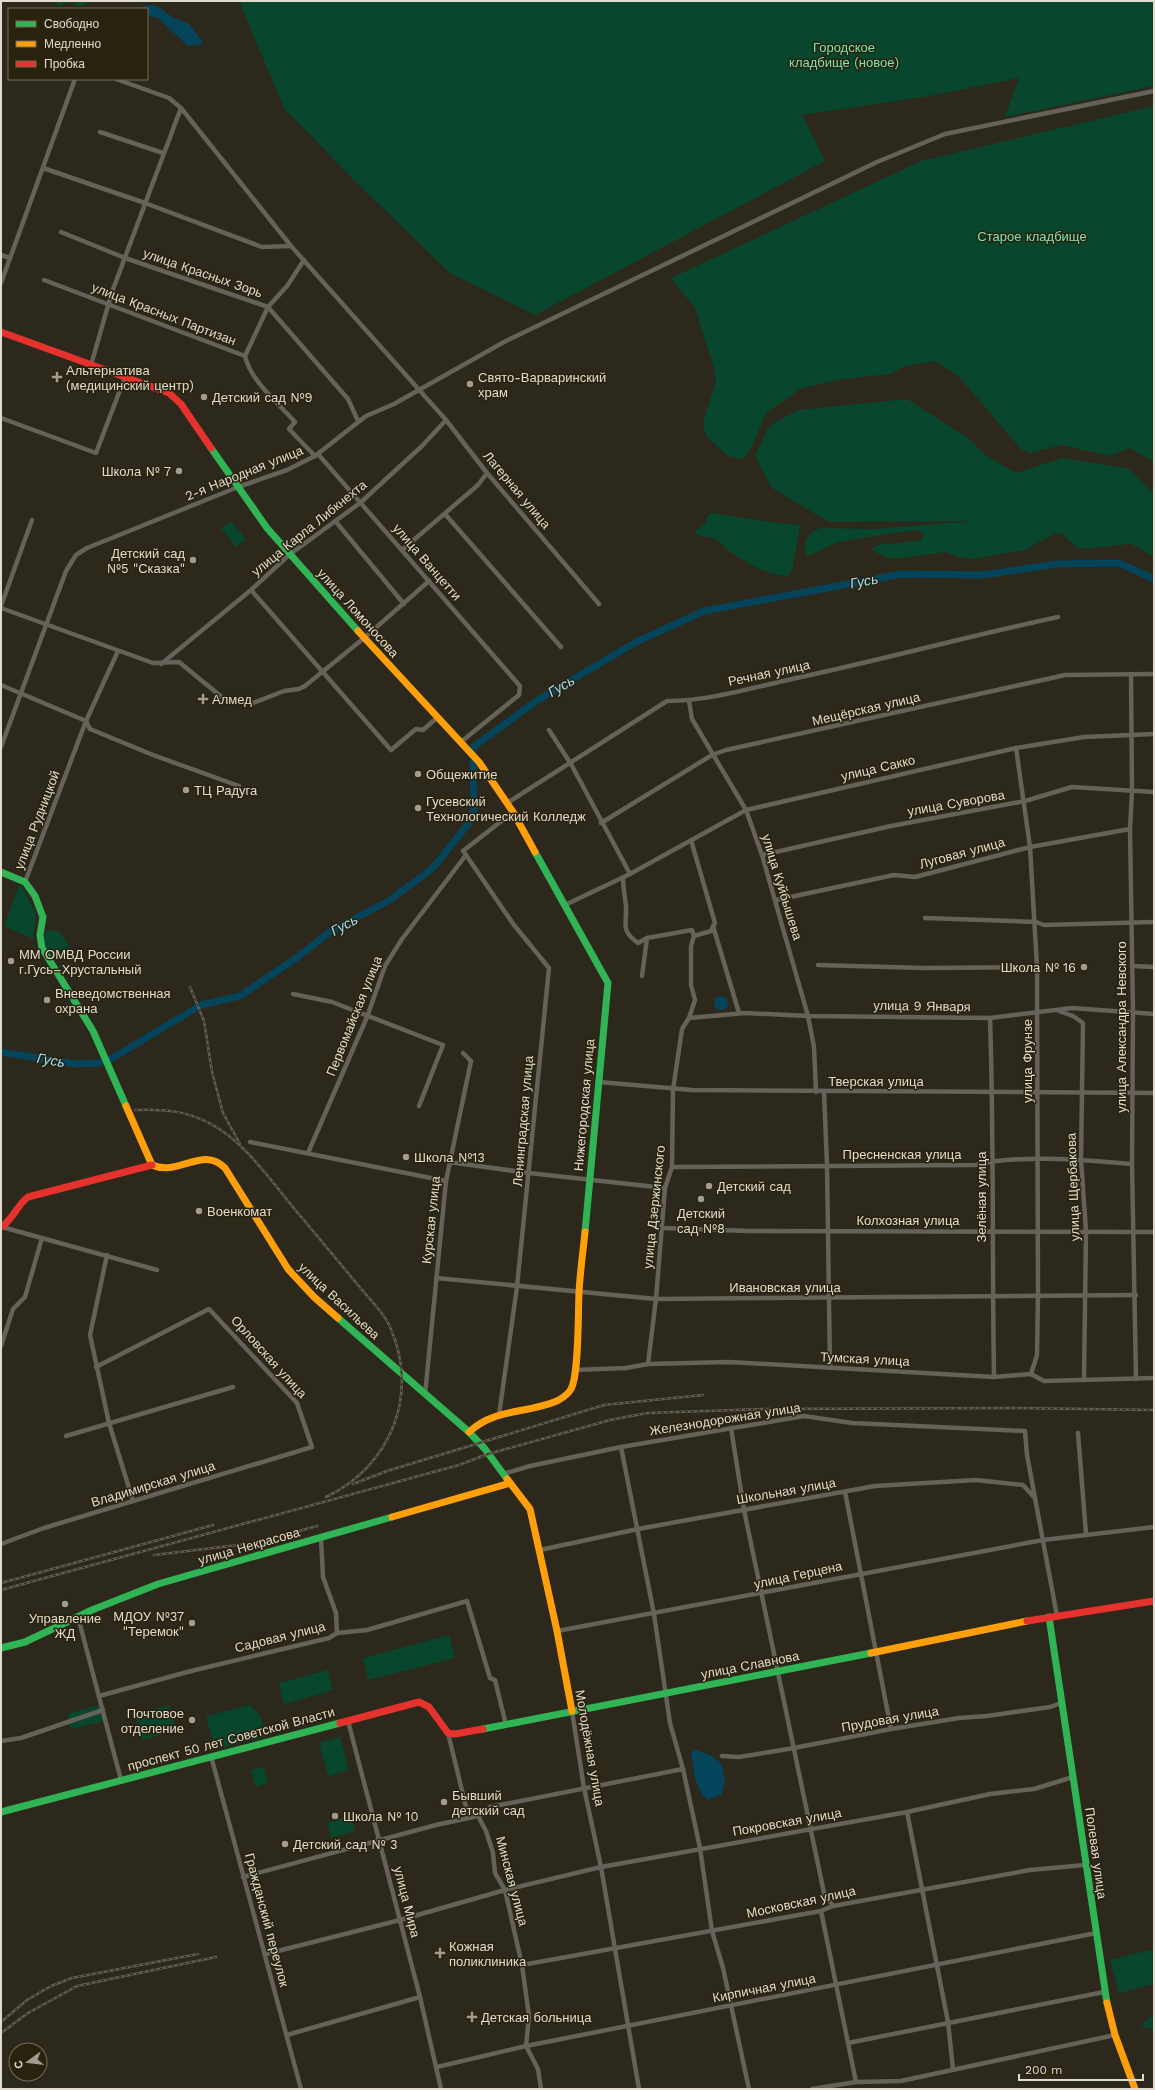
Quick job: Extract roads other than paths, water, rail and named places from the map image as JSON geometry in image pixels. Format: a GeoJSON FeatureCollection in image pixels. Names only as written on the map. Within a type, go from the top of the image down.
{"type":"FeatureCollection","features":[{"type":"Feature","properties":{"kind":"main road","name":"улица Ломоносова"},"geometry":{"type":"LineString","coordinates":[[1,332],[170,393],[181,404],[266,528],[364,638],[467,748]]}},
{"type":"Feature","properties":{"kind":"main road","name":"Нижегородская улица"},"geometry":{"type":"LineString","coordinates":[[467,748],[479,762],[507,802],[608,983],[579,1292],[574,1370],[571,1389],[565,1396],[556,1401],[500,1415],[480,1422],[469,1432]]}},
{"type":"Feature","properties":{"kind":"main road"},"geometry":{"type":"LineString","coordinates":[[1,872],[25,882]]}},
{"type":"Feature","properties":{"kind":"main road","name":"улица Рудницкой"},"geometry":{"type":"LineString","coordinates":[[25,882],[35,896],[43,916],[40,935],[42,948],[93,1031],[152,1165]]}},
{"type":"Feature","properties":{"kind":"main road","name":"улица Васильева"},"geometry":{"type":"LineString","coordinates":[[152,1165],[156,1168],[167,1169],[209,1159],[219,1162],[225,1168],[288,1269],[298,1281],[362,1340],[402,1372],[425,1395],[469,1432]]}},
{"type":"Feature","properties":{"kind":"main road"},"geometry":{"type":"LineString","coordinates":[[1,1227],[5,1225],[19,1204],[28,1197],[152,1165]]}},
{"type":"Feature","properties":{"kind":"main road","name":"Молодёжная улица"},"geometry":{"type":"LineString","coordinates":[[469,1432],[485,1449],[530,1509],[557,1631],[572,1711]]}},
{"type":"Feature","properties":{"kind":"main road","name":"улица Некрасова"},"geometry":{"type":"LineString","coordinates":[[1,1648],[25,1642],[78,1617],[158,1584],[510,1483]]}},
{"type":"Feature","properties":{"kind":"main road","name":"улица Славнова"},"geometry":{"type":"LineString","coordinates":[[451,1733],[506,1725],[572,1711],[667,1694],[1053,1617],[1154,1601]]}},
{"type":"Feature","properties":{"kind":"main road","name":"Полевая улица"},"geometry":{"type":"LineString","coordinates":[[1053,1617],[1061,1703],[1104,1992],[1115,2035],[1135,2089]]}},
{"type":"Feature","properties":{"kind":"main road","name":"проспект 50 лет Советской Власти"},"geometry":{"type":"LineString","coordinates":[[1,1812],[419,1702],[429,1707],[451,1733]]}},
{"type":"Feature","properties":{"kind":"street"},"geometry":{"type":"LineString","coordinates":[[1,283],[75,80]]}},
{"type":"Feature","properties":{"kind":"street","name":"Лагерная улица"},"geometry":{"type":"LineString","coordinates":[[119,80],[169,98],[181,108],[291,246],[446,420],[487,473],[599,604]]}},
{"type":"Feature","properties":{"kind":"street","name":"2-я Народная улица"},"geometry":{"type":"LineString","coordinates":[[1,748],[66,571],[76,555],[87,548],[238,487],[287,470],[316,455],[358,421],[394,404],[529,330],[877,162],[923,142],[957,131],[1154,91]]}},
{"type":"Feature","properties":{"kind":"street"},"geometry":{"type":"LineString","coordinates":[[91,365],[112,292],[181,108]]}},
{"type":"Feature","properties":{"kind":"street"},"geometry":{"type":"LineString","coordinates":[[100,132],[163,153]]}},
{"type":"Feature","properties":{"kind":"street"},"geometry":{"type":"LineString","coordinates":[[43,168],[145,203],[262,247],[291,246]]}},
{"type":"Feature","properties":{"kind":"street","name":"улица Красных Зорь"},"geometry":{"type":"LineString","coordinates":[[61,232],[125,258],[268,306],[348,400],[358,421]]}},
{"type":"Feature","properties":{"kind":"street"},"geometry":{"type":"LineString","coordinates":[[1,255],[10,258]]}},
{"type":"Feature","properties":{"kind":"street"},"geometry":{"type":"LineString","coordinates":[[245,356],[268,306],[287,286],[304,260]]}},
{"type":"Feature","properties":{"kind":"street","name":"улица Красных Партизан"},"geometry":{"type":"LineString","coordinates":[[44,280],[109,306],[245,356],[247,366],[258,381],[296,422],[289,429],[316,455]]}},
{"type":"Feature","properties":{"kind":"street"},"geometry":{"type":"LineString","coordinates":[[1,418],[96,453],[125,377]]}},
{"type":"Feature","properties":{"kind":"street","name":"улица Карла Либкнехта"},"geometry":{"type":"LineString","coordinates":[[161,664],[251,590],[289,555],[360,503],[422,446],[446,420]]}},
{"type":"Feature","properties":{"kind":"street","name":"улица Ванцетти"},"geometry":{"type":"LineString","coordinates":[[316,455],[402,550],[520,686],[519,695],[462,741]]}},
{"type":"Feature","properties":{"kind":"street"},"geometry":{"type":"LineString","coordinates":[[402,550],[478,485],[487,473]]}},
{"type":"Feature","properties":{"kind":"street"},"geometry":{"type":"LineString","coordinates":[[445,514],[560,647]]}},
{"type":"Feature","properties":{"kind":"street"},"geometry":{"type":"LineString","coordinates":[[32,520],[1,607],[154,663],[161,664],[179,662],[223,698],[242,703],[253,703],[284,691],[305,686],[364,638],[429,581]]}},
{"type":"Feature","properties":{"kind":"street"},"geometry":{"type":"LineString","coordinates":[[336,522],[404,604]]}},
{"type":"Feature","properties":{"kind":"street"},"geometry":{"type":"LineString","coordinates":[[251,590],[391,750],[416,728],[423,730],[438,717]]}},
{"type":"Feature","properties":{"kind":"street","name":"Речная улица"},"geometry":{"type":"LineString","coordinates":[[507,802],[570,764],[667,701],[689,701],[849,667],[992,631],[1058,617]]}},
{"type":"Feature","properties":{"kind":"street","name":"улица Рудницкой"},"geometry":{"type":"LineString","coordinates":[[25,882],[86,721],[118,651]]}},
{"type":"Feature","properties":{"kind":"street","name":"Мещёрская улица"},"geometry":{"type":"LineString","coordinates":[[601,823],[712,755],[726,750],[1065,675],[1154,674]]}},
{"type":"Feature","properties":{"kind":"street","name":"улица Александра Невского"},"geometry":{"type":"LineString","coordinates":[[1131,675],[1132,790],[1130,829],[1133,1013],[1132,1164],[1136,1295],[1136,1379]]}},
{"type":"Feature","properties":{"kind":"street"},"geometry":{"type":"LineString","coordinates":[[1,685],[86,721],[90,729],[153,755],[239,786]]}},
{"type":"Feature","properties":{"kind":"street","name":"улица Куйбышева"},"geometry":{"type":"LineString","coordinates":[[689,701],[692,719],[746,810],[762,855],[808,1016],[814,1047],[816,1092]]}},
{"type":"Feature","properties":{"kind":"street"},"geometry":{"type":"LineString","coordinates":[[549,730],[570,764],[630,874]]}},
{"type":"Feature","properties":{"kind":"street","name":"улица Сакко"},"geometry":{"type":"LineString","coordinates":[[565,905],[623,878],[746,810],[1016,748],[1084,737],[1154,734]]}},
{"type":"Feature","properties":{"kind":"street","name":"улица Фрунзе"},"geometry":{"type":"LineString","coordinates":[[1016,748],[1025,801],[1036,922],[1039,1230],[1037,1355],[1032,1374]]}},
{"type":"Feature","properties":{"kind":"street","name":"улица Суворова"},"geometry":{"type":"LineString","coordinates":[[762,855],[891,826],[1025,801],[1072,787],[1154,792]]}},
{"type":"Feature","properties":{"kind":"street","name":"Первомайская улица"},"geometry":{"type":"LineString","coordinates":[[308,1153],[367,1017],[385,966],[402,939],[466,855],[463,851],[513,812]]}},
{"type":"Feature","properties":{"kind":"street","name":"Луговая улица"},"geometry":{"type":"LineString","coordinates":[[776,900],[894,876],[915,877],[1030,847],[1130,829]]}},
{"type":"Feature","properties":{"kind":"street"},"geometry":{"type":"LineString","coordinates":[[623,878],[626,909],[624,926],[629,936],[638,943],[647,938],[692,930],[694,936],[711,931],[715,923],[691,840]]}},
{"type":"Feature","properties":{"kind":"street","name":"Ленинградская улица"},"geometry":{"type":"LineString","coordinates":[[466,855],[514,925],[549,968],[517,1287],[500,1415]]}},
{"type":"Feature","properties":{"kind":"street"},"geometry":{"type":"LineString","coordinates":[[925,918],[1036,922],[1044,925],[1154,922]]}},
{"type":"Feature","properties":{"kind":"street"},"geometry":{"type":"LineString","coordinates":[[713,926],[739,1013]]}},
{"type":"Feature","properties":{"kind":"street","name":"улица Дзержинского"},"geometry":{"type":"LineString","coordinates":[[648,1364],[663,1228],[665,1188],[672,1167],[673,1090],[682,1029],[689,1018],[695,1000],[691,977],[691,946],[694,936]]}},
{"type":"Feature","properties":{"kind":"street"},"geometry":{"type":"LineString","coordinates":[[642,976],[647,938]]}},
{"type":"Feature","properties":{"kind":"street"},"geometry":{"type":"LineString","coordinates":[[818,965],[924,968],[1037,967]]}},
{"type":"Feature","properties":{"kind":"street"},"geometry":{"type":"LineString","coordinates":[[1132,966],[1154,967]]}},
{"type":"Feature","properties":{"kind":"street"},"geometry":{"type":"LineString","coordinates":[[294,994],[332,1002],[367,1017],[443,1045],[419,1106]]}},
{"type":"Feature","properties":{"kind":"street","name":"улица 9 Января"},"geometry":{"type":"LineString","coordinates":[[689,1018],[739,1013],[808,1016],[990,1018],[1072,1008],[1154,1014]]}},
{"type":"Feature","properties":{"kind":"street","name":"улица Щербакова"},"geometry":{"type":"LineString","coordinates":[[1057,1010],[1074,1016],[1083,1023],[1081,1159],[1086,1232],[1084,1380]]}},
{"type":"Feature","properties":{"kind":"street","name":"Зелёная улица"},"geometry":{"type":"LineString","coordinates":[[990,1018],[993,1092],[992,1230],[994,1377]]}},
{"type":"Feature","properties":{"kind":"street","name":"Курская улица"},"geometry":{"type":"LineString","coordinates":[[425,1395],[446,1180],[472,1061],[463,1053]]}},
{"type":"Feature","properties":{"kind":"street","name":"Тверская улица"},"geometry":{"type":"LineString","coordinates":[[599,1082],[673,1090],[1154,1093]]}},
{"type":"Feature","properties":{"kind":"street"},"geometry":{"type":"LineString","coordinates":[[824,1092],[830,1298],[830,1368]]}},
{"type":"Feature","properties":{"kind":"street"},"geometry":{"type":"LineString","coordinates":[[250,1142],[446,1180]]}},
{"type":"Feature","properties":{"kind":"street","name":"Пресненская улица"},"geometry":{"type":"LineString","coordinates":[[672,1167],[747,1168],[827,1165],[975,1165],[993,1161],[1081,1159],[1132,1164]]}},
{"type":"Feature","properties":{"kind":"street"},"geometry":{"type":"LineString","coordinates":[[449,1162],[529,1173],[665,1188]]}},
{"type":"Feature","properties":{"kind":"street"},"geometry":{"type":"LineString","coordinates":[[1,1227],[157,1270]]}},
{"type":"Feature","properties":{"kind":"street","name":"Колхозная улица"},"geometry":{"type":"LineString","coordinates":[[663,1228],[827,1232],[1039,1230],[1133,1233],[1154,1232]]}},
{"type":"Feature","properties":{"kind":"street"},"geometry":{"type":"LineString","coordinates":[[1,1346],[13,1309],[25,1297],[42,1238]]}},
{"type":"Feature","properties":{"kind":"street"},"geometry":{"type":"LineString","coordinates":[[107,1256],[90,1335],[108,1423],[133,1501]]}},
{"type":"Feature","properties":{"kind":"street","name":"Ивановская улица"},"geometry":{"type":"LineString","coordinates":[[436,1278],[517,1287],[656,1299],[1136,1295]]}},
{"type":"Feature","properties":{"kind":"street","name":"Орловская улица"},"geometry":{"type":"LineString","coordinates":[[96,1367],[209,1309],[297,1403],[312,1447]]}},
{"type":"Feature","properties":{"kind":"street","name":"Тумская улица"},"geometry":{"type":"LineString","coordinates":[[574,1370],[626,1368],[648,1364],[729,1362],[994,1377],[1032,1374],[1044,1381],[1154,1378]]}},
{"type":"Feature","properties":{"kind":"street"},"geometry":{"type":"LineString","coordinates":[[66,1436],[233,1387]]}},
{"type":"Feature","properties":{"kind":"street","name":"Железнодорожная улица"},"geometry":{"type":"LineString","coordinates":[[503,1474],[530,1466],[621,1447],[804,1416],[852,1423],[1024,1431]]}},
{"type":"Feature","properties":{"kind":"street"},"geometry":{"type":"LineString","coordinates":[[730,1428],[744,1510],[824,1893],[833,1906]]}},
{"type":"Feature","properties":{"kind":"street","name":"Полевая улица"},"geometry":{"type":"LineString","coordinates":[[1024,1431],[1034,1497],[1043,1540],[1053,1617]]}},
{"type":"Feature","properties":{"kind":"street"},"geometry":{"type":"LineString","coordinates":[[1078,1433],[1086,1534]]}},
{"type":"Feature","properties":{"kind":"street","name":"Владимирская улица"},"geometry":{"type":"LineString","coordinates":[[1,1544],[44,1528],[312,1447]]}},
{"type":"Feature","properties":{"kind":"street"},"geometry":{"type":"LineString","coordinates":[[621,1447],[654,1614],[667,1694],[670,1723],[683,1769],[700,1848],[712,1931],[732,2005],[749,2089]]}},
{"type":"Feature","properties":{"kind":"street","name":"Школьная улица"},"geometry":{"type":"LineString","coordinates":[[540,1550],[638,1529],[875,1486],[976,1480],[1023,1485],[1034,1497]]}},
{"type":"Feature","properties":{"kind":"street"},"geometry":{"type":"LineString","coordinates":[[845,1492],[862,1573],[875,1653],[891,1728]]}},
{"type":"Feature","properties":{"kind":"street","name":"улица Герцена"},"geometry":{"type":"LineString","coordinates":[[557,1631],[762,1594],[862,1573],[1043,1540],[1154,1527]]}},
{"type":"Feature","properties":{"kind":"street"},"geometry":{"type":"LineString","coordinates":[[321,1538],[323,1577],[336,1613],[337,1633]]}},
{"type":"Feature","properties":{"kind":"street","name":"Садовая улица"},"geometry":{"type":"LineString","coordinates":[[99,1696],[191,1671],[329,1638],[337,1633],[367,1630],[467,1601],[490,1678],[495,1680],[506,1725]]}},
{"type":"Feature","properties":{"kind":"street"},"geometry":{"type":"LineString","coordinates":[[78,1617],[121,1780]]}},
{"type":"Feature","properties":{"kind":"street","name":"Прудовая улица"},"geometry":{"type":"LineString","coordinates":[[722,1756],[739,1757],[794,1748],[891,1728],[1050,1707],[1061,1703]]}},
{"type":"Feature","properties":{"kind":"street"},"geometry":{"type":"LineString","coordinates":[[1,1741],[21,1738],[103,1710]]}},
{"type":"Feature","properties":{"kind":"street","name":"Молодёжная улица"},"geometry":{"type":"LineString","coordinates":[[572,1711],[584,1788],[601,1867],[616,1949],[639,2089]]}},
{"type":"Feature","properties":{"kind":"street","name":"улица Мира"},"geometry":{"type":"LineString","coordinates":[[348,1721],[420,1997],[441,2089]]}},
{"type":"Feature","properties":{"kind":"street","name":"Минская улица"},"geometry":{"type":"LineString","coordinates":[[451,1733],[466,1806],[478,1816],[486,1831],[493,1853],[495,1873],[505,1890],[522,1965],[529,2016],[526,2046]]}},
{"type":"Feature","properties":{"kind":"street","name":"Гражданский переулок"},"geometry":{"type":"LineString","coordinates":[[211,1756],[266,1954],[301,2089]]}},
{"type":"Feature","properties":{"kind":"street"},"geometry":{"type":"LineString","coordinates":[[244,1877],[380,1840],[478,1816],[487,1812],[490,1808],[683,1769]]}},
{"type":"Feature","properties":{"kind":"street","name":"Покровская улица"},"geometry":{"type":"LineString","coordinates":[[266,1954],[400,1920],[505,1890],[601,1867],[810,1828],[907,1812],[990,1794],[1034,1789],[1073,1777]]}},
{"type":"Feature","properties":{"kind":"street"},"geometry":{"type":"LineString","coordinates":[[907,1812],[948,2022],[953,2069]]}},
{"type":"Feature","properties":{"kind":"street","name":"Московская улица"},"geometry":{"type":"LineString","coordinates":[[522,1965],[821,1911],[833,1906],[1030,1870],[1086,1865]]}},
{"type":"Feature","properties":{"kind":"street"},"geometry":{"type":"LineString","coordinates":[[821,1911],[856,2082]]}},
{"type":"Feature","properties":{"kind":"street","name":"Кирпичная улица"},"geometry":{"type":"LineString","coordinates":[[437,2067],[526,2046],[836,1986],[936,1964],[1096,1933]]}},
{"type":"Feature","properties":{"kind":"street"},"geometry":{"type":"LineString","coordinates":[[848,2043],[1104,1992]]}},
{"type":"Feature","properties":{"kind":"street"},"geometry":{"type":"LineString","coordinates":[[287,2035],[420,1997]]}},
{"type":"Feature","properties":{"kind":"street"},"geometry":{"type":"LineString","coordinates":[[812,2089],[856,2082],[901,2081],[1115,2035]]}},
{"type":"Feature","properties":{"kind":"street"},"geometry":{"type":"LineString","coordinates":[[526,2046],[538,2069],[542,2089]]}},
{"type":"Feature","properties":{"kind":"water"},"geometry":{"type":"Polygon","coordinates":[[[150,5],[159,7],[172,17],[189,24],[203,42],[202,44],[188,46],[157,17],[148,16],[148,8],[142,8],[143,6],[150,5]]]}},
{"type":"Feature","properties":{"kind":"water"},"geometry":{"type":"Polygon","coordinates":[[[721,996],[726,998],[728,1003],[726,1008],[721,1010],[716,1008],[714,1003],[716,998],[721,996]]]}},
{"type":"Feature","properties":{"kind":"water"},"geometry":{"type":"Polygon","coordinates":[[[697,1750],[712,1756],[721,1763],[725,1781],[722,1794],[708,1800],[700,1790],[695,1778],[691,1752],[697,1750]]]}},
{"type":"Feature","properties":{"kind":"waterway","name":"Гусь"},"geometry":{"type":"LineString","coordinates":[[111,1059],[201,1005],[240,996],[295,959],[331,931],[390,900],[433,868],[469,823],[474,809],[473,747],[538,700],[636,642],[704,611],[902,574],[983,575],[1057,564],[1119,563],[1154,579]]}},
{"type":"Feature","properties":{"kind":"waterway","name":"Гусь"},"geometry":{"type":"LineString","coordinates":[[1,1052],[75,1064],[100,1063]]}},
{"type":"Feature","properties":{"kind":"railway"},"geometry":{"type":"LineString","coordinates":[[190,987],[204,1021],[212,1072],[223,1113],[240,1144]]}},
{"type":"Feature","properties":{"kind":"railway"},"geometry":{"type":"LineString","coordinates":[[135,1110],[164,1110],[183,1113],[211,1124],[237,1142],[260,1167],[378,1308],[388,1322],[399,1352],[402,1377],[400,1402],[394,1426],[383,1447],[368,1467],[349,1484],[326,1497]]}},
{"type":"Feature","properties":{"kind":"railway"},"geometry":{"type":"LineString","coordinates":[[353,1484],[387,1471],[604,1405],[703,1395]]}},
{"type":"Feature","properties":{"kind":"railway"},"geometry":{"type":"LineString","coordinates":[[1,1590],[459,1465],[488,1454],[610,1420],[647,1413],[765,1409],[1013,1408],[1154,1410]]}},
{"type":"Feature","properties":{"kind":"railway"},"geometry":{"type":"LineString","coordinates":[[1,1583],[213,1525]]}},
{"type":"Feature","properties":{"kind":"railway"},"geometry":{"type":"LineString","coordinates":[[154,1555],[255,1543],[317,1526]]}},
{"type":"Feature","properties":{"kind":"railway"},"geometry":{"type":"LineString","coordinates":[[1,2022],[27,2000],[51,1986],[72,1978],[198,1954]]}},
{"type":"Feature","properties":{"kind":"railway"},"geometry":{"type":"LineString","coordinates":[[1,2033],[28,2013],[77,1986],[216,1957]]}},
{"type":"Feature","properties":{"kind":"place","name":"Альтернатива (медицинский центр)"},"geometry":{"type":"Point","coordinates":[57,377]}},
{"type":"Feature","properties":{"kind":"place","name":"Свято-Варваринский храм"},"geometry":{"type":"Point","coordinates":[470,384]}},
{"type":"Feature","properties":{"kind":"place","name":"Детский сад №9"},"geometry":{"type":"Point","coordinates":[204,397]}},
{"type":"Feature","properties":{"kind":"place","name":"Школа № 7"},"geometry":{"type":"Point","coordinates":[179,471]}},
{"type":"Feature","properties":{"kind":"place","name":"Детский сад №5 \"Сказка\""},"geometry":{"type":"Point","coordinates":[193,560]}},
{"type":"Feature","properties":{"kind":"place","name":"Алмед"},"geometry":{"type":"Point","coordinates":[203,699]}},
{"type":"Feature","properties":{"kind":"place","name":"Общежитие"},"geometry":{"type":"Point","coordinates":[418,774]}},
{"type":"Feature","properties":{"kind":"place","name":"ТЦ Радуга"},"geometry":{"type":"Point","coordinates":[186,790]}},
{"type":"Feature","properties":{"kind":"place","name":"Гусевский Технологический Колледж"},"geometry":{"type":"Point","coordinates":[418,808]}},
{"type":"Feature","properties":{"kind":"place","name":"ММ ОМВД России г.Гусь–Хрустальный"},"geometry":{"type":"Point","coordinates":[11,961]}},
{"type":"Feature","properties":{"kind":"place","name":"Школа № 16"},"geometry":{"type":"Point","coordinates":[1084,967]}},
{"type":"Feature","properties":{"kind":"place","name":"Вневедомственная охрана"},"geometry":{"type":"Point","coordinates":[47,1000]}},
{"type":"Feature","properties":{"kind":"place","name":"Школа №13"},"geometry":{"type":"Point","coordinates":[406,1157]}},
{"type":"Feature","properties":{"kind":"place","name":"Детский сад"},"geometry":{"type":"Point","coordinates":[709,1186]}},
{"type":"Feature","properties":{"kind":"place","name":"Детский сад №8"},"geometry":{"type":"Point","coordinates":[701,1199]}},
{"type":"Feature","properties":{"kind":"place","name":"Военкомат"},"geometry":{"type":"Point","coordinates":[199,1211]}},
{"type":"Feature","properties":{"kind":"place","name":"Управление ЖД"},"geometry":{"type":"Point","coordinates":[65,1604]}},
{"type":"Feature","properties":{"kind":"place","name":"МДОУ №37 \"Теремок\""},"geometry":{"type":"Point","coordinates":[192,1623]}},
{"type":"Feature","properties":{"kind":"place","name":"Почтовое отделение"},"geometry":{"type":"Point","coordinates":[192,1720]}},
{"type":"Feature","properties":{"kind":"place","name":"Бывший детский сад"},"geometry":{"type":"Point","coordinates":[444,1802]}},
{"type":"Feature","properties":{"kind":"place","name":"Школа № 10"},"geometry":{"type":"Point","coordinates":[335,1816]}},
{"type":"Feature","properties":{"kind":"place","name":"Детский сад № 3"},"geometry":{"type":"Point","coordinates":[285,1844]}},
{"type":"Feature","properties":{"kind":"place","name":"Кожная поликлиника"},"geometry":{"type":"Point","coordinates":[440,1953]}},
{"type":"Feature","properties":{"kind":"place","name":"Детская больница"},"geometry":{"type":"Point","coordinates":[472,2017]}},
{"type":"Feature","properties":{"kind":"park label","name":"Городское кладбище (новое)"},"geometry":{"type":"Point","coordinates":[844,54]}},
{"type":"Feature","properties":{"kind":"park label","name":"Старое кладбище"},"geometry":{"type":"Point","coordinates":[1032,236]}}]}
